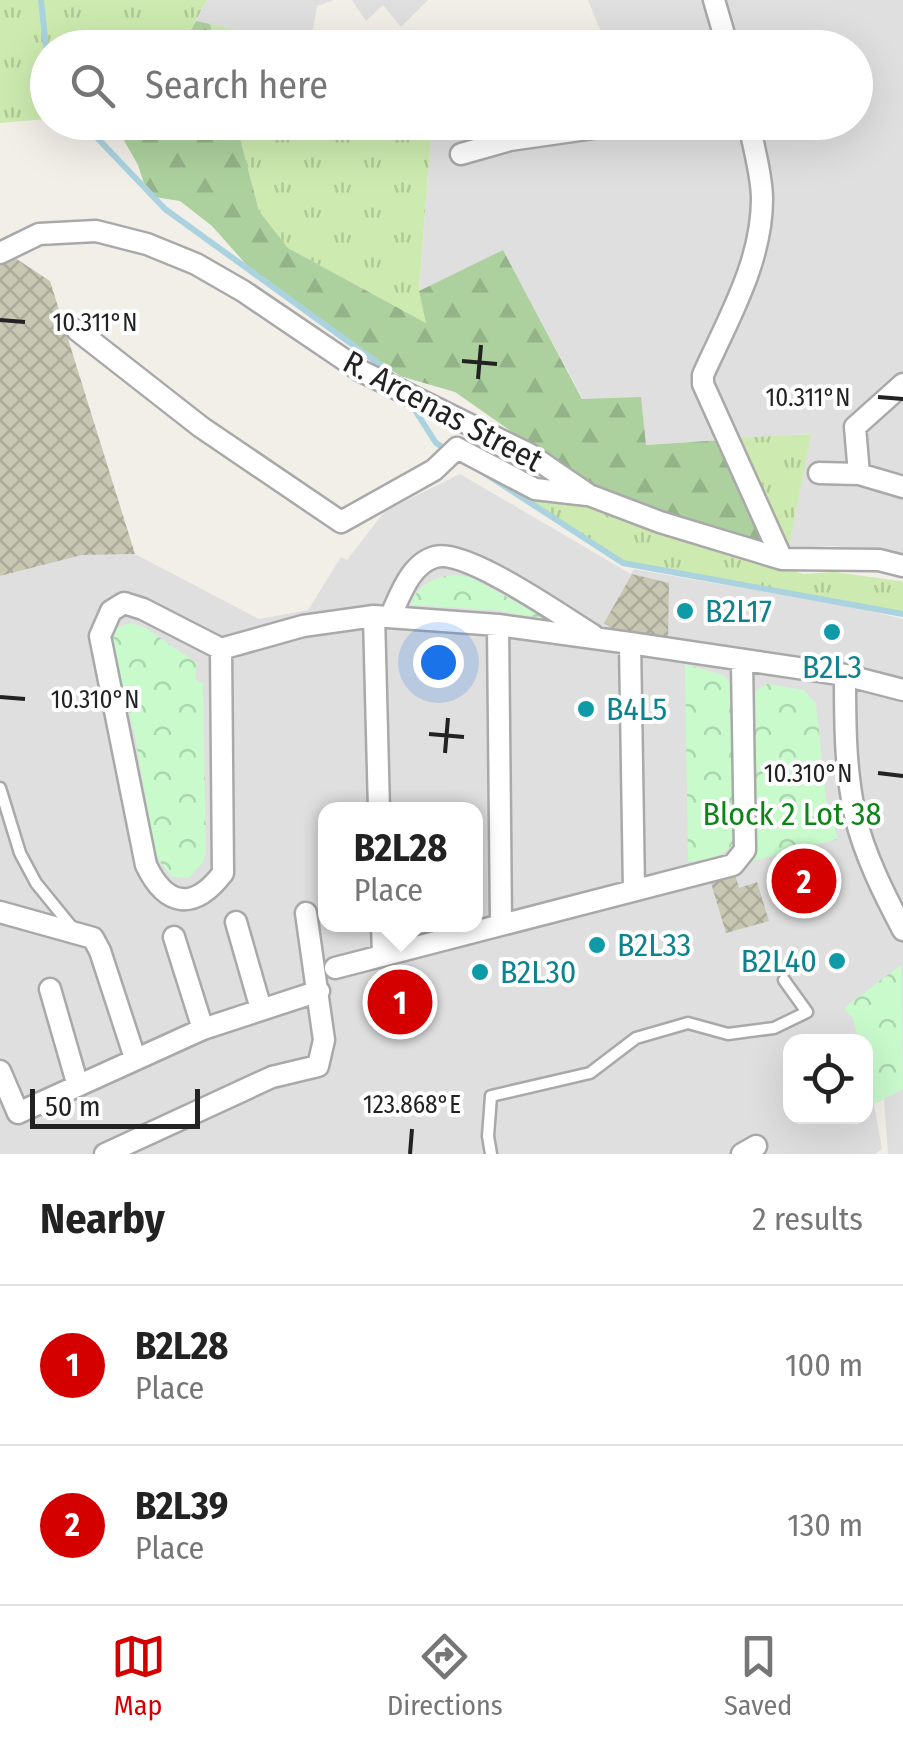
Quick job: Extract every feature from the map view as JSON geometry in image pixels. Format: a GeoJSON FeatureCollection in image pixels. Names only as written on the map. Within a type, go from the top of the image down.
{"type":"FeatureCollection","features":[{"type":"Feature","properties":{"kind":"street"},"geometry":{"type":"LineString","coordinates":[[714,0],[723,30]]}},
{"type":"Feature","properties":{"kind":"street"},"geometry":{"type":"LineString","coordinates":[[461,154],[510,140]]}},
{"type":"Feature","properties":{"kind":"street"},"geometry":{"type":"LineString","coordinates":[[752,140],[762,194],[759,236],[741,291],[702,375],[782,559]]}},
{"type":"Feature","properties":{"kind":"street","name":"R. Arcenas Street"},"geometry":{"type":"LineString","coordinates":[[0,253],[39,234],[96,230],[147,244],[196,264],[244,291],[361,371],[529,454],[589,496],[782,559],[879,560],[903,566]]}},
{"type":"Feature","properties":{"kind":"street"},"geometry":{"type":"LineString","coordinates":[[77,330],[201,427],[342,522],[441,464],[457,448],[535,489],[589,496]]}},
{"type":"Feature","properties":{"kind":"street"},"geometry":{"type":"LineString","coordinates":[[860,474],[854,427],[903,384]]}},
{"type":"Feature","properties":{"kind":"street"},"geometry":{"type":"LineString","coordinates":[[819,473],[860,474],[903,487]]}},
{"type":"Feature","properties":{"kind":"street"},"geometry":{"type":"LineString","coordinates":[[379,802],[382,616],[424,563],[438,555],[487,570],[599,639]]}},
{"type":"Feature","properties":{"kind":"street"},"geometry":{"type":"LineString","coordinates":[[221,649],[223,873],[210,890],[195,899],[169,896],[156,884],[146,864],[100,636],[111,612],[124,603],[143,608],[221,649],[302,626],[382,616],[498,625],[630,643],[845,675],[903,690]]}},
{"type":"Feature","properties":{"kind":"street"},"geometry":{"type":"LineString","coordinates":[[498,625],[501,924]]}},
{"type":"Feature","properties":{"kind":"street"},"geometry":{"type":"LineString","coordinates":[[630,643],[634,890]]}},
{"type":"Feature","properties":{"kind":"street"},"geometry":{"type":"LineString","coordinates":[[483,929],[733,866],[745,850],[742,662]]}},
{"type":"Feature","properties":{"kind":"street"},"geometry":{"type":"LineString","coordinates":[[845,675],[846,750],[855,816],[869,859],[903,930]]}},
{"type":"Feature","properties":{"kind":"street"},"geometry":{"type":"LineString","coordinates":[[0,912],[92,938],[100,951],[134,1058]]}},
{"type":"Feature","properties":{"kind":"street"},"geometry":{"type":"LineString","coordinates":[[106,1154],[272,1077],[318,1066],[324,1040],[306,913]]}},
{"type":"Feature","properties":{"kind":"street"},"geometry":{"type":"LineString","coordinates":[[236,922],[261,1009]]}},
{"type":"Feature","properties":{"kind":"street"},"geometry":{"type":"LineString","coordinates":[[382,932],[382,956]]}},
{"type":"Feature","properties":{"kind":"street"},"geometry":{"type":"LineString","coordinates":[[335,968],[471,932]]}},
{"type":"Feature","properties":{"kind":"street"},"geometry":{"type":"LineString","coordinates":[[174,936],[203,1030]]}},
{"type":"Feature","properties":{"kind":"street"},"geometry":{"type":"LineString","coordinates":[[50,989],[78,1086]]}},
{"type":"Feature","properties":{"kind":"street"},"geometry":{"type":"LineString","coordinates":[[0,1071],[18,1113],[203,1030],[320,991]]}},
{"type":"Feature","properties":{"kind":"lane"},"geometry":{"type":"LineString","coordinates":[[0,788],[20,853],[36,883],[76,932]]}},
{"type":"Feature","properties":{"kind":"lane"},"geometry":{"type":"LineString","coordinates":[[491,1154],[491,1096],[590,1074],[636,1038],[688,1022],[728,1034],[774,1028],[808,1012],[784,980]]}},
{"type":"Feature","properties":{"kind":"shaded area"},"geometry":{"type":"Polygon","coordinates":[[[207,0],[334,0],[317,6],[313,30],[237,30],[196,21],[207,0]]]}},
{"type":"Feature","properties":{"kind":"shaded area"},"geometry":{"type":"Polygon","coordinates":[[[352,0],[428,0],[401,27],[383,5],[366,21],[352,0]]]}},
{"type":"Feature","properties":{"kind":"shaded area"},"geometry":{"type":"Polygon","coordinates":[[[588,0],[903,0],[903,554],[834,546],[789,548],[810,434],[646,445],[583,399],[503,251],[419,291],[431,140],[873,140],[873,30],[600,30],[588,0]]]}},
{"type":"Feature","properties":{"kind":"shaded area"},"geometry":{"type":"Polygon","coordinates":[[[0,248],[50,281],[135,554],[82,555],[0,576],[0,248]]]}},
{"type":"Feature","properties":{"kind":"shaded area"},"geometry":{"type":"Polygon","coordinates":[[[460,474],[631,574],[633,569],[903,619],[903,1154],[888,1154],[884,1099],[874,1104],[882,1149],[875,1154],[0,1154],[0,576],[82,555],[135,554],[259,619],[308,610],[341,557],[347,560],[385,511],[460,474]]]}},
{"type":"Feature","properties":{"kind":"shaded area"},"geometry":{"type":"Polygon","coordinates":[[[632,574],[669,583],[668,645],[623,637],[604,623],[632,574]]]}},
{"type":"Feature","properties":{"kind":"shaded area"},"geometry":{"type":"Polygon","coordinates":[[[735,875],[739,888],[757,882],[769,921],[726,933],[711,883],[735,875]]]}},
{"type":"Feature","properties":{"kind":"green space"},"geometry":{"type":"Polygon","coordinates":[[[0,0],[207,0],[190,30],[30,30],[30,120],[0,123],[0,0]]]}},
{"type":"Feature","properties":{"kind":"green space"},"geometry":{"type":"Polygon","coordinates":[[[196,21],[210,24],[212,30],[191,30],[196,21]]]}},
{"type":"Feature","properties":{"kind":"green space"},"geometry":{"type":"Polygon","coordinates":[[[210,24],[237,30],[212,30],[210,24]]]}},
{"type":"Feature","properties":{"kind":"green space"},"geometry":{"type":"Polygon","coordinates":[[[124,140],[240,140],[259,211],[288,248],[426,323],[419,291],[503,250],[582,399],[641,397],[646,445],[721,440],[760,540],[592,488],[455,392],[400,376],[252,271],[212,226],[180,201],[148,196],[138,165],[124,140]]]}},
{"type":"Feature","properties":{"kind":"green space"},"geometry":{"type":"Polygon","coordinates":[[[240,140],[431,140],[419,291],[428,324],[288,248],[259,211],[240,140]]]}},
{"type":"Feature","properties":{"kind":"green space"},"geometry":{"type":"Polygon","coordinates":[[[811,434],[789,548],[783,549],[737,438],[811,434]]]}},
{"type":"Feature","properties":{"kind":"green space"},"geometry":{"type":"Polygon","coordinates":[[[580,500],[803,574],[834,572],[903,582],[903,614],[623,563],[527,501],[580,500]]]}},
{"type":"Feature","properties":{"kind":"green space"},"geometry":{"type":"Polygon","coordinates":[[[456,575],[470,577],[547,619],[495,610],[411,605],[428,582],[456,575]]]}},
{"type":"Feature","properties":{"kind":"green space"},"geometry":{"type":"Polygon","coordinates":[[[131,623],[144,627],[197,663],[195,679],[203,684],[206,852],[189,878],[172,877],[156,856],[135,736],[112,642],[116,628],[131,623]]]}},
{"type":"Feature","properties":{"kind":"green space"},"geometry":{"type":"Polygon","coordinates":[[[685,664],[723,675],[733,686],[736,837],[723,853],[688,862],[685,664]]]}},
{"type":"Feature","properties":{"kind":"green space","name":"Block 2 Lot 38"},"geometry":{"type":"Polygon","coordinates":[[[767,684],[804,690],[816,704],[826,798],[838,839],[749,862],[757,835],[753,699],[754,692],[767,684]]]}},
{"type":"Feature","properties":{"kind":"green space"},"geometry":{"type":"Polygon","coordinates":[[[901,965],[903,1089],[874,1104],[873,1034],[857,1034],[853,1019],[844,1008],[901,965]]]}},
{"type":"Feature","properties":{"kind":"waterway"},"geometry":{"type":"LineString","coordinates":[[41,0],[44,30]]}},
{"type":"Feature","properties":{"kind":"waterway"},"geometry":{"type":"LineString","coordinates":[[99,140],[165,209],[389,371],[396,382]]}},
{"type":"Feature","properties":{"kind":"waterway"},"geometry":{"type":"LineString","coordinates":[[411,404],[436,443],[450,452]]}},
{"type":"Feature","properties":{"kind":"waterway"},"geometry":{"type":"LineString","coordinates":[[478,469],[623,563],[903,614]]}},
{"type":"Feature","properties":{"kind":"place","name":"B2L17"},"geometry":{"type":"Point","coordinates":[685,611]}},
{"type":"Feature","properties":{"kind":"place","name":"B2L3"},"geometry":{"type":"Point","coordinates":[832,632]}},
{"type":"Feature","properties":{"kind":"place","name":"B4L5"},"geometry":{"type":"Point","coordinates":[586,709]}},
{"type":"Feature","properties":{"kind":"place","name":"B2L39"},"geometry":{"type":"Point","coordinates":[804,881]}},
{"type":"Feature","properties":{"kind":"place","name":"B2L33"},"geometry":{"type":"Point","coordinates":[597,945]}},
{"type":"Feature","properties":{"kind":"place","name":"B2L40"},"geometry":{"type":"Point","coordinates":[837,961]}},
{"type":"Feature","properties":{"kind":"place","name":"B2L30"},"geometry":{"type":"Point","coordinates":[480,972]}},
{"type":"Feature","properties":{"kind":"place","name":"B2L28"},"geometry":{"type":"Point","coordinates":[400,1002]}}]}
